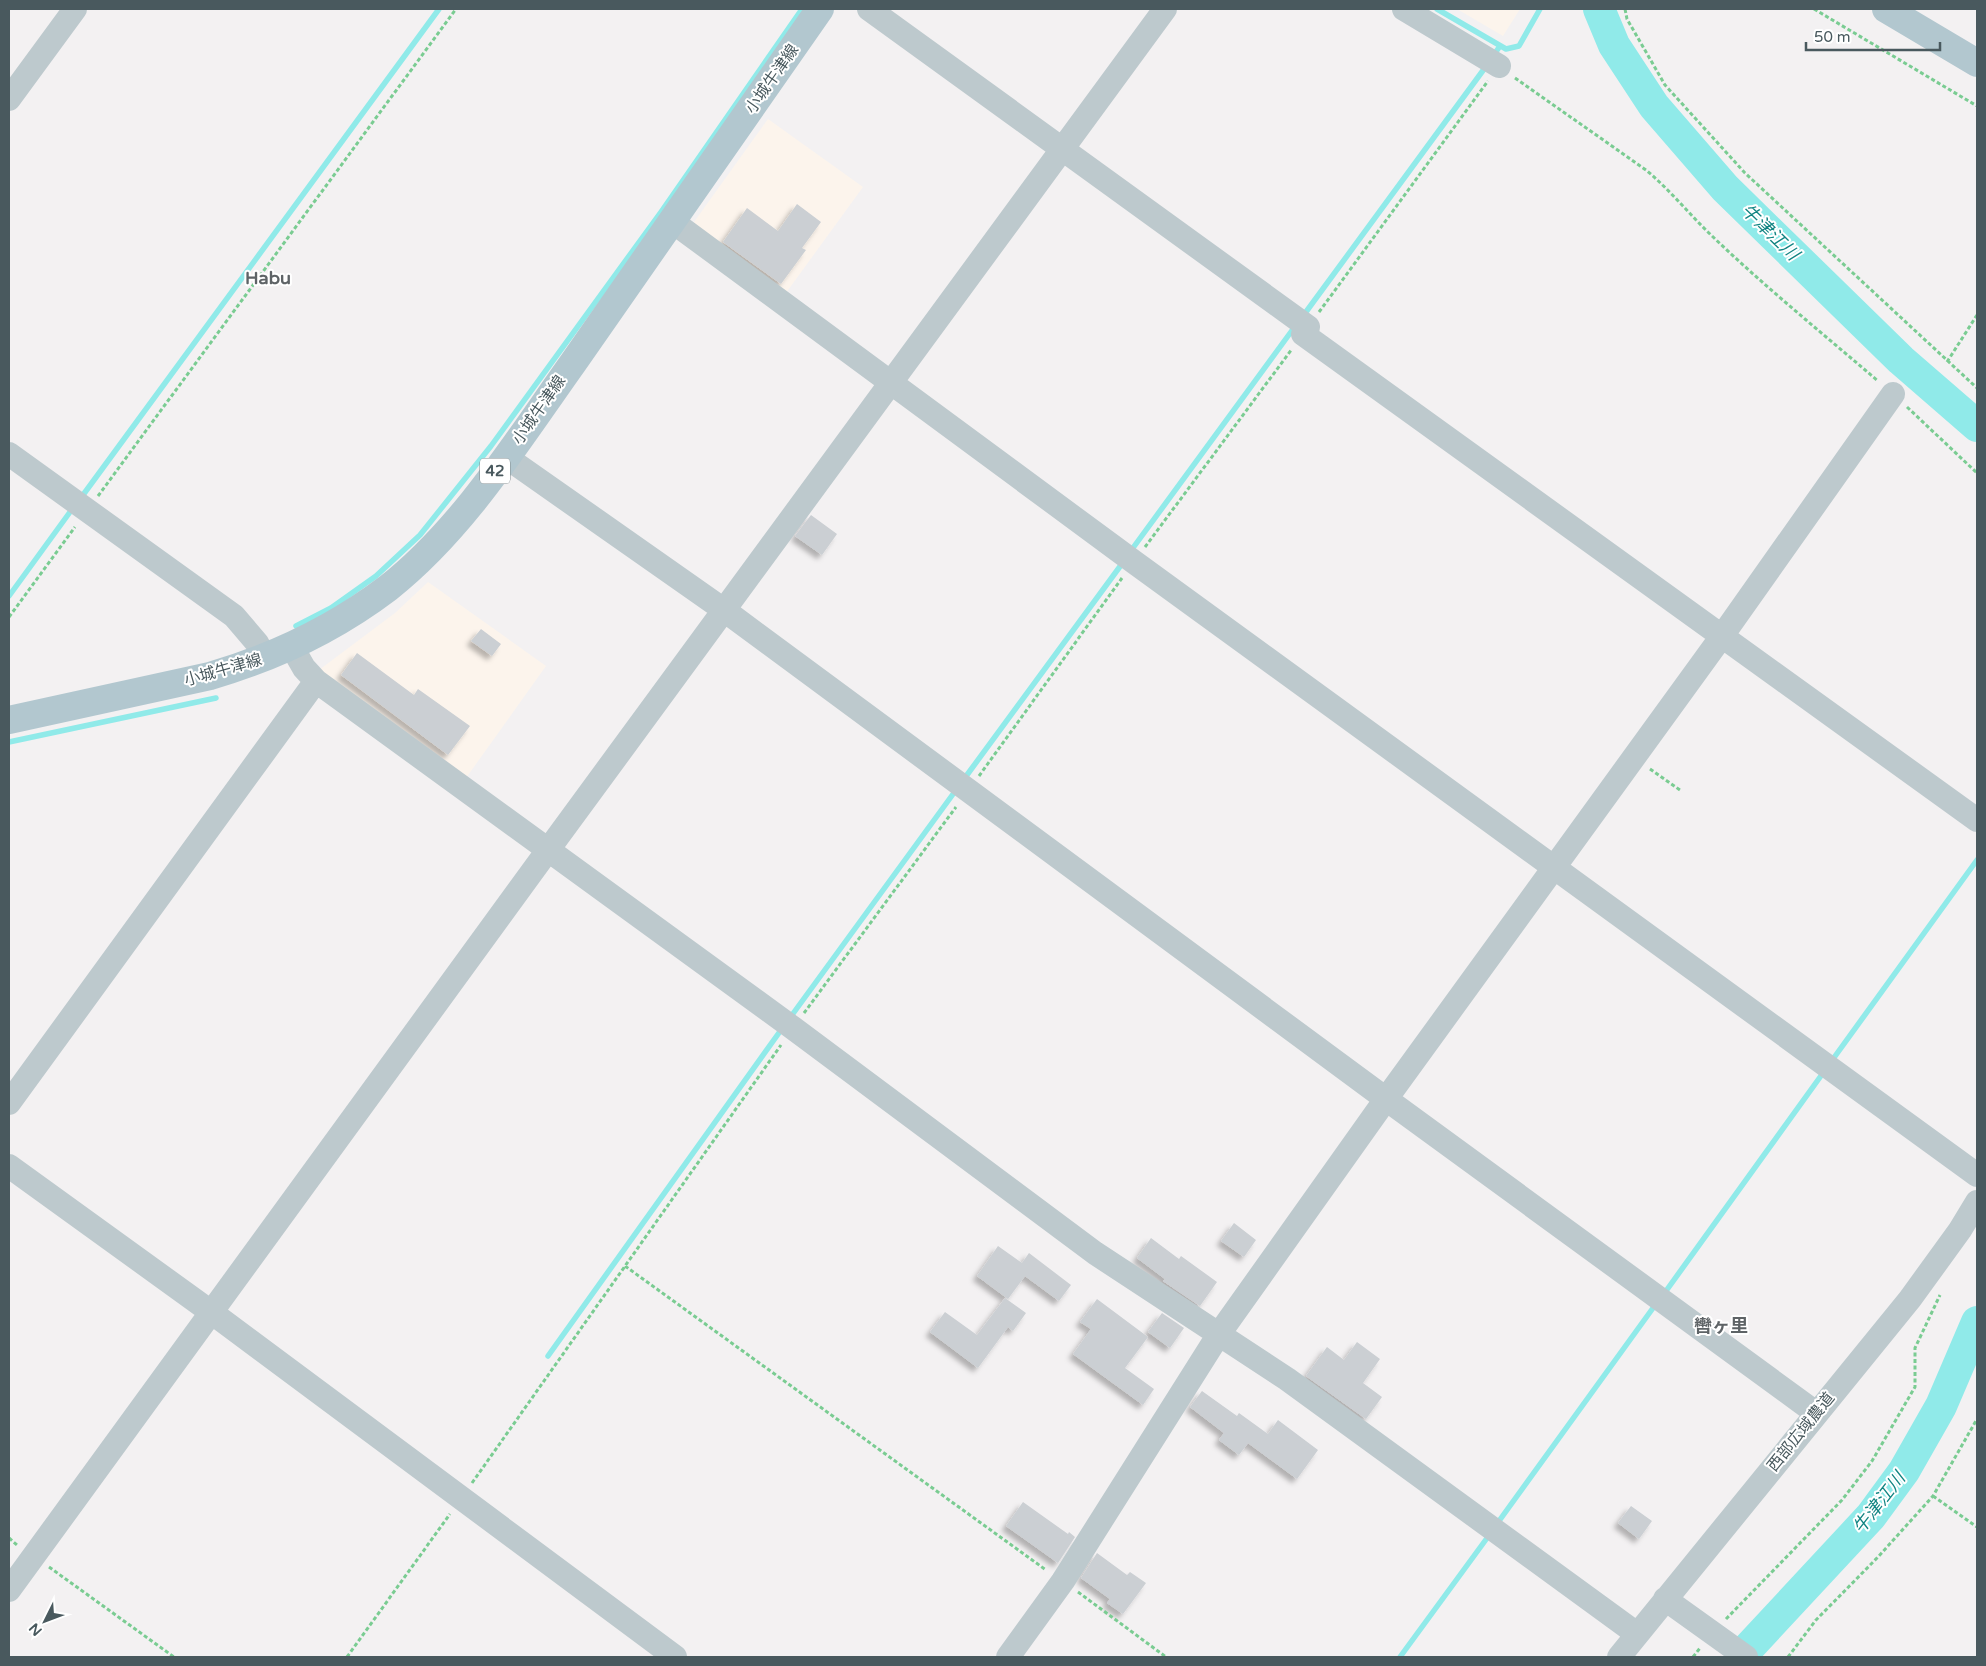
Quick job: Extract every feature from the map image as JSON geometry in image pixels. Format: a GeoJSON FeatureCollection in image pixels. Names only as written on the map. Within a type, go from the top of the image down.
{"type":"FeatureCollection","features":[{"type":"Feature","properties":{"kind":"main road","name":"小城牛津線"},"geometry":{"type":"LineString","coordinates":[[9,720],[210,676],[265,658],[327,629],[389,587],[426,554],[461,516],[506,457],[673,222],[820,9]]}},
{"type":"Feature","properties":{"kind":"main road"},"geometry":{"type":"LineString","coordinates":[[1886,9],[1977,63]]}},
{"type":"Feature","properties":{"kind":"street"},"geometry":{"type":"LineString","coordinates":[[9,99],[76,9]]}},
{"type":"Feature","properties":{"kind":"street"},"geometry":{"type":"LineString","coordinates":[[869,9],[1062,149],[1722,636],[1977,820]]}},
{"type":"Feature","properties":{"kind":"street"},"geometry":{"type":"LineString","coordinates":[[9,1590],[548,850],[1165,9]]}},
{"type":"Feature","properties":{"kind":"street"},"geometry":{"type":"LineString","coordinates":[[1404,9],[1491,61]]}},
{"type":"Feature","properties":{"kind":"street"},"geometry":{"type":"LineString","coordinates":[[673,222],[892,381],[1142,568],[1977,1175]]}},
{"type":"Feature","properties":{"kind":"street"},"geometry":{"type":"LineString","coordinates":[[1008,1657],[1063,1581],[1219,1334],[1386,1098],[1722,636],[1893,394]]}},
{"type":"Feature","properties":{"kind":"street"},"geometry":{"type":"LineString","coordinates":[[9,454],[234,616],[257,644],[265,658]]}},
{"type":"Feature","properties":{"kind":"street"},"geometry":{"type":"LineString","coordinates":[[506,457],[724,610],[1816,1413]]}},
{"type":"Feature","properties":{"kind":"street"},"geometry":{"type":"LineString","coordinates":[[292,647],[304,668],[316,681],[793,1028],[1095,1253],[1287,1379],[1637,1634]]}},
{"type":"Feature","properties":{"kind":"street"},"geometry":{"type":"LineString","coordinates":[[9,1103],[316,681]]}},
{"type":"Feature","properties":{"kind":"street"},"geometry":{"type":"LineString","coordinates":[[9,1166],[211,1312],[675,1657]]}},
{"type":"Feature","properties":{"kind":"street","name":"西部広域農道"},"geometry":{"type":"LineString","coordinates":[[1619,1657],[1910,1298],[1960,1230],[1977,1202]]}},
{"type":"Feature","properties":{"kind":"street"},"geometry":{"type":"LineString","coordinates":[[1666,1599],[1746,1657]]}},
{"type":"Feature","properties":{"kind":"path"},"geometry":{"type":"LineString","coordinates":[[9,617],[456,9]]}},
{"type":"Feature","properties":{"kind":"path"},"geometry":{"type":"LineString","coordinates":[[1625,9],[1627,19],[1665,85],[1745,173],[1977,388]]}},
{"type":"Feature","properties":{"kind":"path"},"geometry":{"type":"LineString","coordinates":[[1814,9],[1977,106]]}},
{"type":"Feature","properties":{"kind":"path"},"geometry":{"type":"LineString","coordinates":[[1491,61],[1646,170],[1744,266],[1893,394],[1977,473]]}},
{"type":"Feature","properties":{"kind":"path"},"geometry":{"type":"LineString","coordinates":[[1947,362],[1977,316]]}},
{"type":"Feature","properties":{"kind":"path"},"geometry":{"type":"LineString","coordinates":[[1634,758],[1680,790]]}},
{"type":"Feature","properties":{"kind":"path"},"geometry":{"type":"LineString","coordinates":[[347,1657],[462,1498],[793,1028]]}},
{"type":"Feature","properties":{"kind":"path"},"geometry":{"type":"LineString","coordinates":[[625,1266],[1166,1657]]}},
{"type":"Feature","properties":{"kind":"path"},"geometry":{"type":"LineString","coordinates":[[1693,1657],[1712,1633],[1842,1500],[1872,1460],[1915,1387],[1915,1348],[1941,1293],[1932,1269]]}},
{"type":"Feature","properties":{"kind":"path"},"geometry":{"type":"LineString","coordinates":[[1788,1657],[1816,1620],[1878,1557],[1933,1496],[1977,1418]]}},
{"type":"Feature","properties":{"kind":"path"},"geometry":{"type":"LineString","coordinates":[[1933,1496],[1977,1527]]}},
{"type":"Feature","properties":{"kind":"path"},"geometry":{"type":"LineString","coordinates":[[9,1538],[174,1657]]}},
{"type":"Feature","properties":{"kind":"shaded area"},"geometry":{"type":"Polygon","coordinates":[[[1457,9],[1520,9],[1503,36],[1457,9]]]}},
{"type":"Feature","properties":{"kind":"shaded area"},"geometry":{"type":"Polygon","coordinates":[[[768,119],[863,187],[783,297],[689,229],[768,119]]]}},
{"type":"Feature","properties":{"kind":"shaded area"},"geometry":{"type":"Polygon","coordinates":[[[428,582],[546,666],[466,778],[319,670],[395,613],[428,582]]]}},
{"type":"Feature","properties":{"kind":"building"},"geometry":{"type":"Polygon","coordinates":[[[797,204],[821,222],[802,248],[806,250],[781,284],[723,242],[747,208],[778,231],[797,204]]]}},
{"type":"Feature","properties":{"kind":"building"},"geometry":{"type":"Polygon","coordinates":[[[811,515],[837,534],[822,555],[795,536],[811,515]]]}},
{"type":"Feature","properties":{"kind":"building"},"geometry":{"type":"Polygon","coordinates":[[[481,629],[501,644],[492,656],[471,641],[481,629]]]}},
{"type":"Feature","properties":{"kind":"building"},"geometry":{"type":"Polygon","coordinates":[[[357,653],[414,695],[418,689],[470,726],[448,755],[341,675],[357,653]]]}},
{"type":"Feature","properties":{"kind":"building"},"geometry":{"type":"Polygon","coordinates":[[[1234,1223],[1256,1240],[1244,1257],[1221,1241],[1234,1223]]]}},
{"type":"Feature","properties":{"kind":"building"},"geometry":{"type":"Polygon","coordinates":[[[1151,1238],[1179,1259],[1181,1256],[1217,1282],[1200,1306],[1163,1281],[1165,1279],[1137,1258],[1151,1238]]]}},
{"type":"Feature","properties":{"kind":"building"},"geometry":{"type":"Polygon","coordinates":[[[998,1246],[1022,1263],[1029,1253],[1071,1285],[1059,1301],[1025,1276],[1008,1299],[977,1276],[998,1246]]]}},
{"type":"Feature","properties":{"kind":"building"},"geometry":{"type":"Polygon","coordinates":[[[1005,1298],[1026,1313],[1013,1331],[1008,1327],[978,1368],[930,1332],[945,1312],[977,1335],[1005,1298]]]}},
{"type":"Feature","properties":{"kind":"building"},"geometry":{"type":"Polygon","coordinates":[[[1097,1299],[1148,1337],[1125,1368],[1154,1389],[1143,1405],[1073,1354],[1091,1329],[1080,1322],[1097,1299]]]}},
{"type":"Feature","properties":{"kind":"building"},"geometry":{"type":"Polygon","coordinates":[[[1162,1313],[1184,1328],[1170,1348],[1148,1332],[1162,1313]]]}},
{"type":"Feature","properties":{"kind":"building"},"geometry":{"type":"Polygon","coordinates":[[[1357,1342],[1380,1359],[1363,1383],[1382,1397],[1366,1419],[1306,1376],[1327,1347],[1344,1360],[1357,1342]]]}},
{"type":"Feature","properties":{"kind":"building"},"geometry":{"type":"Polygon","coordinates":[[[1202,1391],[1237,1416],[1239,1413],[1268,1434],[1278,1420],[1318,1450],[1297,1479],[1248,1443],[1239,1455],[1219,1440],[1224,1433],[1190,1407],[1202,1391]]]}},
{"type":"Feature","properties":{"kind":"building"},"geometry":{"type":"Polygon","coordinates":[[[1023,1502],[1075,1537],[1058,1563],[1006,1526],[1023,1502]]]}},
{"type":"Feature","properties":{"kind":"building"},"geometry":{"type":"Polygon","coordinates":[[[1631,1506],[1652,1521],[1639,1539],[1618,1523],[1631,1506]]]}},
{"type":"Feature","properties":{"kind":"building"},"geometry":{"type":"Polygon","coordinates":[[[1097,1553],[1127,1575],[1130,1572],[1146,1583],[1123,1614],[1107,1603],[1110,1599],[1081,1578],[1097,1553]]]}},
{"type":"Feature","properties":{"kind":"waterway"},"geometry":{"type":"LineString","coordinates":[[83,495],[439,9]]}},
{"type":"Feature","properties":{"kind":"waterway"},"geometry":{"type":"LineString","coordinates":[[296,626],[331,608],[376,576],[420,535],[491,446],[661,212],[802,9]]}},
{"type":"Feature","properties":{"kind":"waterway"},"geometry":{"type":"LineString","coordinates":[[1437,9],[1506,49],[1519,46],[1540,9]]}},
{"type":"Feature","properties":{"kind":"waterway","name":"牛津江川"},"geometry":{"type":"LineString","coordinates":[[1599,9],[1614,45],[1654,106],[1725,188],[1901,360],[1977,426]]}},
{"type":"Feature","properties":{"kind":"waterway"},"geometry":{"type":"LineString","coordinates":[[1493,56],[1500,46]]}},
{"type":"Feature","properties":{"kind":"waterway"},"geometry":{"type":"LineString","coordinates":[[1303,316],[1487,65]]}},
{"type":"Feature","properties":{"kind":"waterway"},"geometry":{"type":"LineString","coordinates":[[1130,552],[1296,325]]}},
{"type":"Feature","properties":{"kind":"waterway"},"geometry":{"type":"LineString","coordinates":[[9,596],[70,512]]}},
{"type":"Feature","properties":{"kind":"waterway"},"geometry":{"type":"LineString","coordinates":[[964,779],[1124,561]]}},
{"type":"Feature","properties":{"kind":"waterway"},"geometry":{"type":"LineString","coordinates":[[9,742],[216,698]]}},
{"type":"Feature","properties":{"kind":"waterway"},"geometry":{"type":"LineString","coordinates":[[792,1015],[956,790]]}},
{"type":"Feature","properties":{"kind":"waterway"},"geometry":{"type":"LineString","coordinates":[[1833,1059],[1977,860]]}},
{"type":"Feature","properties":{"kind":"waterway"},"geometry":{"type":"LineString","coordinates":[[548,1356],[781,1030]]}},
{"type":"Feature","properties":{"kind":"waterway"},"geometry":{"type":"LineString","coordinates":[[1666,1291],[1823,1073]]}},
{"type":"Feature","properties":{"kind":"waterway"},"geometry":{"type":"LineString","coordinates":[[1499,1521],[1653,1308]]}},
{"type":"Feature","properties":{"kind":"waterway","name":"牛津江川"},"geometry":{"type":"LineString","coordinates":[[1740,1657],[1871,1516],[1904,1471],[1941,1406],[1977,1322]]}},
{"type":"Feature","properties":{"kind":"waterway"},"geometry":{"type":"LineString","coordinates":[[1400,1657],[1490,1534]]}},
{"type":"Feature","properties":{"kind":"district","name":"Habu"},"geometry":{"type":"Point","coordinates":[268,278]}},
{"type":"Feature","properties":{"kind":"district","name":"轡ヶ里"},"geometry":{"type":"Point","coordinates":[1721,1326]}}]}
